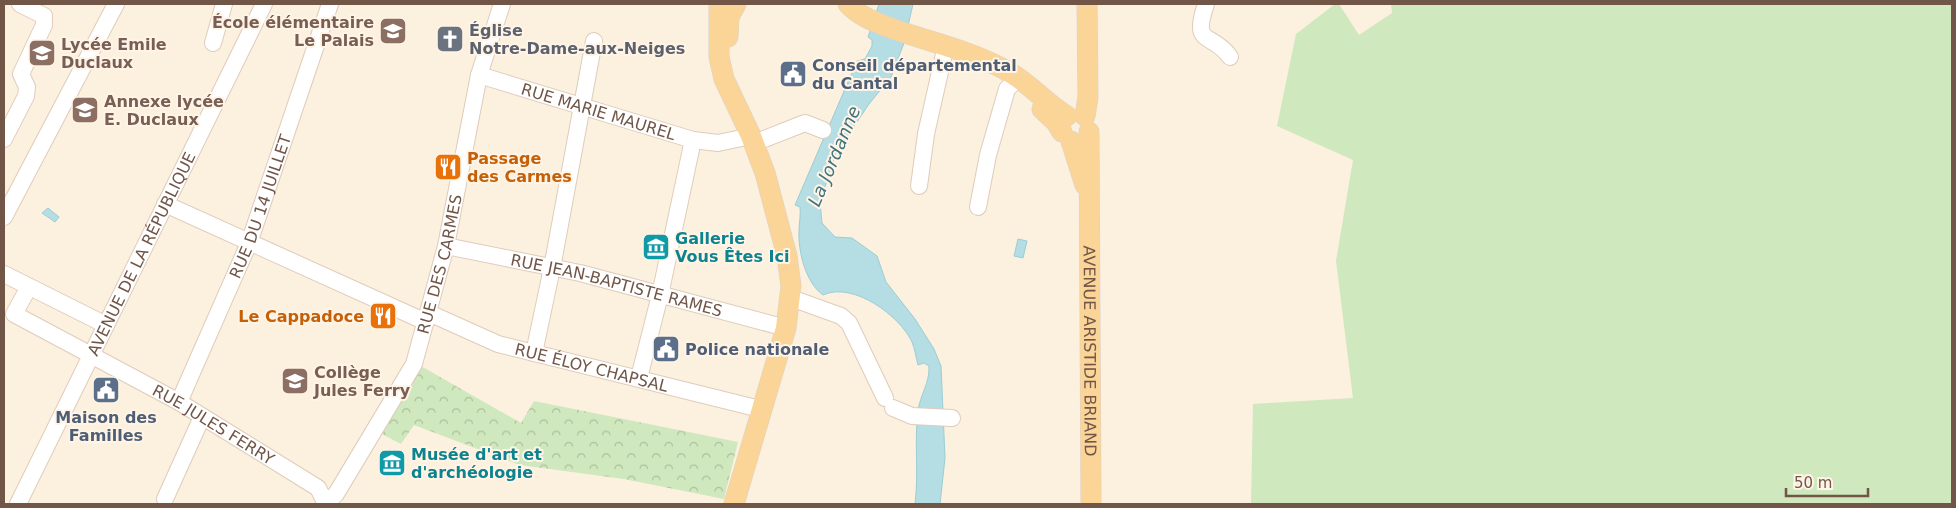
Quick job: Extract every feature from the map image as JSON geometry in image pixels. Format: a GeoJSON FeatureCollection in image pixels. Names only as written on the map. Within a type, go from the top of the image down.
{"type":"FeatureCollection","features":[{"type":"Feature","properties":{"kind":"main road"},"geometry":{"type":"LineString","coordinates":[[719,4],[720,56],[724,79],[765,173],[787,256],[791,298],[786,328],[760,409],[734,504]]}},
{"type":"Feature","properties":{"kind":"main road"},"geometry":{"type":"LineString","coordinates":[[736,4],[729,17],[731,64],[752,140]]}},
{"type":"Feature","properties":{"kind":"main road"},"geometry":{"type":"LineString","coordinates":[[833,4],[842,4]]}},
{"type":"Feature","properties":{"kind":"main road"},"geometry":{"type":"LineString","coordinates":[[848,4],[866,19],[945,48],[1007,76]]}},
{"type":"Feature","properties":{"kind":"main road","name":"AVENUE ARISTIDE BRIAND"},"geometry":{"type":"LineString","coordinates":[[1087,4],[1088,97],[1071,124],[1091,176],[1088,196],[1092,504]]}},
{"type":"Feature","properties":{"kind":"main road"},"geometry":{"type":"LineString","coordinates":[[945,48],[983,69],[1025,82],[1071,124]]}},
{"type":"Feature","properties":{"kind":"street"},"geometry":{"type":"LineString","coordinates":[[4,139],[26,96],[27,87],[21,74],[44,25],[44,16],[20,4]]}},
{"type":"Feature","properties":{"kind":"street"},"geometry":{"type":"LineString","coordinates":[[4,217],[116,4]]}},
{"type":"Feature","properties":{"kind":"street"},"geometry":{"type":"LineString","coordinates":[[213,43],[224,4]]}},
{"type":"Feature","properties":{"kind":"street","name":"AVENUE DE LA RÉPUBLIQUE"},"geometry":{"type":"LineString","coordinates":[[18,504],[264,4]]}},
{"type":"Feature","properties":{"kind":"street","name":"RUE DU 14 JUILLET"},"geometry":{"type":"LineString","coordinates":[[179,402],[249,243],[330,4]]}},
{"type":"Feature","properties":{"kind":"street","name":"RUE DES CARMES"},"geometry":{"type":"LineString","coordinates":[[326,504],[336,494],[414,364],[446,246],[479,75],[502,4]]}},
{"type":"Feature","properties":{"kind":"street"},"geometry":{"type":"LineString","coordinates":[[1206,4],[1200,22],[1202,34],[1208,41],[1223,47],[1230,57]]}},
{"type":"Feature","properties":{"kind":"street"},"geometry":{"type":"LineString","coordinates":[[534,353],[583,107],[594,41]]}},
{"type":"Feature","properties":{"kind":"street"},"geometry":{"type":"LineString","coordinates":[[919,186],[926,134],[945,48]]}},
{"type":"Feature","properties":{"kind":"street","name":"RUE MARIE MAUREL"},"geometry":{"type":"LineString","coordinates":[[479,75],[693,140],[718,143],[752,140],[805,123],[823,130]]}},
{"type":"Feature","properties":{"kind":"street"},"geometry":{"type":"LineString","coordinates":[[978,207],[988,155],[1007,89],[1007,76]]}},
{"type":"Feature","properties":{"kind":"street"},"geometry":{"type":"LineString","coordinates":[[639,378],[660,295],[693,140]]}},
{"type":"Feature","properties":{"kind":"street","name":"RUE ÉLOY CHAPSAL"},"geometry":{"type":"LineString","coordinates":[[164,204],[249,243],[427,317],[498,344],[760,409]]}},
{"type":"Feature","properties":{"kind":"street","name":"RUE JEAN-BAPTISTE RAMES"},"geometry":{"type":"LineString","coordinates":[[446,246],[552,268],[786,328]]}},
{"type":"Feature","properties":{"kind":"street"},"geometry":{"type":"LineString","coordinates":[[4,274],[106,326]]}},
{"type":"Feature","properties":{"kind":"street","name":"RUE JULES FERRY"},"geometry":{"type":"LineString","coordinates":[[28,287],[14,314],[179,402],[318,488],[326,504]]}},
{"type":"Feature","properties":{"kind":"street"},"geometry":{"type":"LineString","coordinates":[[791,298],[841,316],[849,323],[889,403],[912,416],[952,418]]}},
{"type":"Feature","properties":{"kind":"street"},"geometry":{"type":"LineString","coordinates":[[165,499],[202,417]]}},
{"type":"Feature","properties":{"kind":"green space"},"geometry":{"type":"Polygon","coordinates":[[[1335,4],[1339,4],[1359,35],[1392,13],[1391,4],[1952,4],[1952,504],[1251,504],[1253,404],[1353,398],[1336,261],[1353,160],[1277,126],[1296,34],[1335,4]]]}},
{"type":"Feature","properties":{"kind":"green space"},"geometry":{"type":"Polygon","coordinates":[[[419,365],[521,423],[534,401],[738,442],[724,499],[624,479],[520,465],[414,425],[401,444],[382,434],[419,365]]]}},
{"type":"Feature","properties":{"kind":"water","name":"La Jordanne"},"geometry":{"type":"Polygon","coordinates":[[[879,4],[913,4],[904,43],[891,77],[869,104],[836,153],[820,202],[822,223],[835,237],[852,238],[877,256],[886,282],[915,319],[934,349],[941,366],[945,458],[940,504],[915,504],[918,411],[928,378],[929,366],[924,363],[918,365],[912,342],[906,332],[886,312],[861,297],[835,292],[823,295],[817,290],[804,266],[800,248],[800,207],[795,205],[857,61],[865,59],[872,46],[872,40],[868,37],[879,4]]]}},
{"type":"Feature","properties":{"kind":"water"},"geometry":{"type":"Polygon","coordinates":[[[48,208],[59,217],[55,222],[42,213],[48,208]]]}},
{"type":"Feature","properties":{"kind":"water"},"geometry":{"type":"Polygon","coordinates":[[[1018,239],[1027,241],[1023,258],[1014,256],[1018,239]]]}},
{"type":"Feature","properties":{"kind":"place","name":"École élémentaire Le Palais"},"geometry":{"type":"Point","coordinates":[393,31]}},
{"type":"Feature","properties":{"kind":"place","name":"Église Notre-Dame-aux-Neiges"},"geometry":{"type":"Point","coordinates":[450,39]}},
{"type":"Feature","properties":{"kind":"place","name":"Lycée Emile Duclaux"},"geometry":{"type":"Point","coordinates":[42,53]}},
{"type":"Feature","properties":{"kind":"place","name":"Conseil départemental du Cantal"},"geometry":{"type":"Point","coordinates":[793,74]}},
{"type":"Feature","properties":{"kind":"place","name":"Annexe lycée E. Duclaux"},"geometry":{"type":"Point","coordinates":[85,110]}},
{"type":"Feature","properties":{"kind":"place","name":"Passage des Carmes"},"geometry":{"type":"Point","coordinates":[448,167]}},
{"type":"Feature","properties":{"kind":"place","name":"Gallerie Vous Êtes Ici"},"geometry":{"type":"Point","coordinates":[656,247]}},
{"type":"Feature","properties":{"kind":"place","name":"Le Cappadoce"},"geometry":{"type":"Point","coordinates":[383,316]}},
{"type":"Feature","properties":{"kind":"place","name":"Police nationale"},"geometry":{"type":"Point","coordinates":[666,349]}},
{"type":"Feature","properties":{"kind":"place","name":"Collège Jules Ferry"},"geometry":{"type":"Point","coordinates":[295,381]}},
{"type":"Feature","properties":{"kind":"place","name":"Maison des Familles"},"geometry":{"type":"Point","coordinates":[106,390]}},
{"type":"Feature","properties":{"kind":"place","name":"Musée d'art et d'archéologie"},"geometry":{"type":"Point","coordinates":[392,463]}}]}
